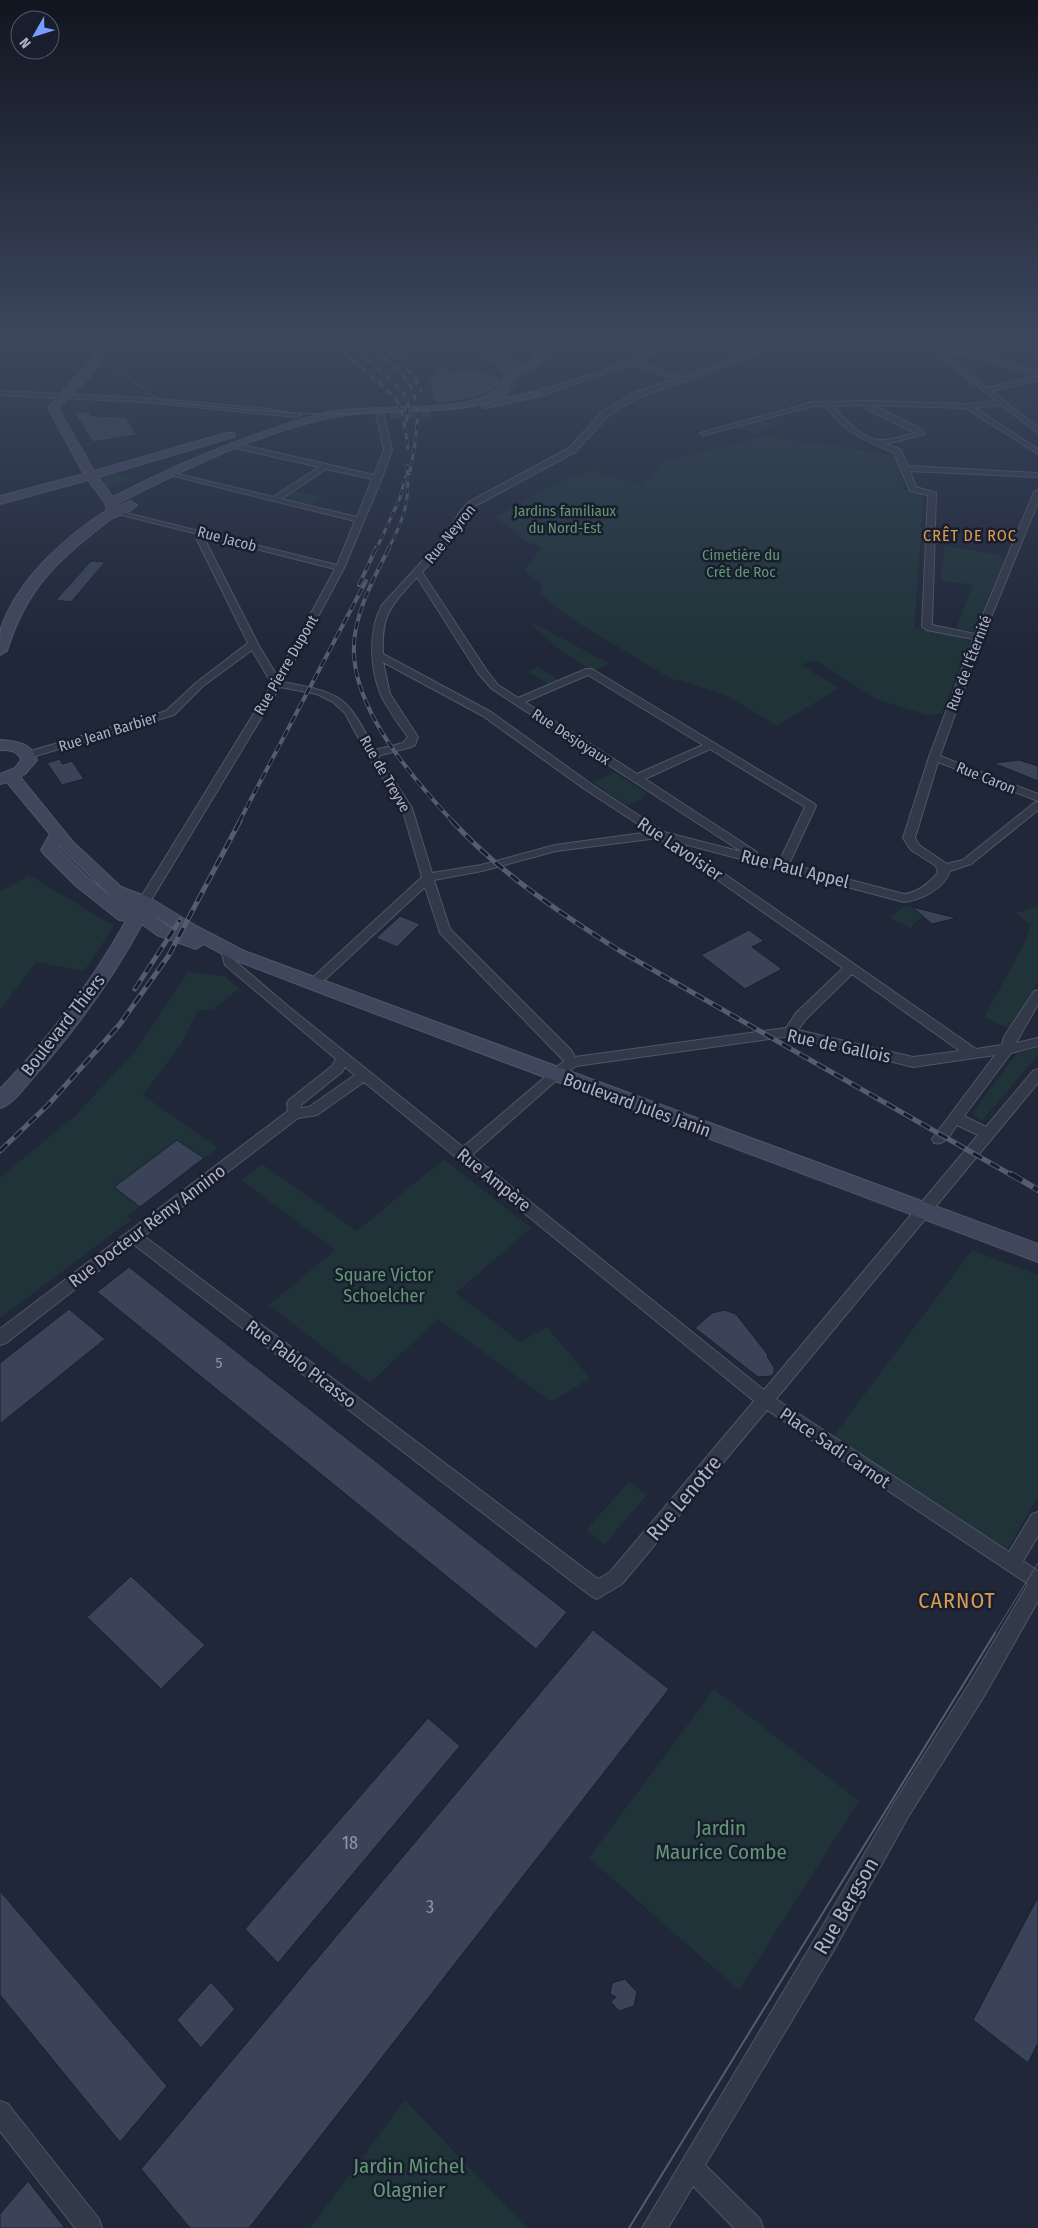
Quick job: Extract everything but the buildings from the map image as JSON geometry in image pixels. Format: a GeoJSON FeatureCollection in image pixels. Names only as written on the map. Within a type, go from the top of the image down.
{"type":"FeatureCollection","features":[{"type":"Feature","properties":{"kind":"main road"},"geometry":{"type":"LineString","coordinates":[[73,443],[94,481],[113,507],[124,510],[170,474],[240,443]]}},
{"type":"Feature","properties":{"kind":"main road"},"geometry":{"type":"LineString","coordinates":[[0,500],[52,487],[94,481],[212,443]]}},
{"type":"Feature","properties":{"kind":"main road"},"geometry":{"type":"LineString","coordinates":[[9,485],[52,487]]}},
{"type":"Feature","properties":{"kind":"main road"},"geometry":{"type":"LineString","coordinates":[[1,643],[16,609],[52,560],[113,507]]}},
{"type":"Feature","properties":{"kind":"main road"},"geometry":{"type":"LineString","coordinates":[[0,745],[17,746],[28,755],[29,760],[26,766],[6,777]]}},
{"type":"Feature","properties":{"kind":"main road","name":"Boulevard Jules Janin"},"geometry":{"type":"LineString","coordinates":[[6,777],[89,866],[145,919],[554,1075],[926,1209],[1038,1253]]}},
{"type":"Feature","properties":{"kind":"main road"},"geometry":{"type":"LineString","coordinates":[[58,834],[49,850],[82,882],[122,913],[145,919],[144,936],[122,946]]}},
{"type":"Feature","properties":{"kind":"main road","name":"Boulevard Jules Janin"},"geometry":{"type":"LineString","coordinates":[[145,919],[162,921],[192,931],[233,954]]}},
{"type":"Feature","properties":{"kind":"main road","name":"Boulevard Thiers"},"geometry":{"type":"LineString","coordinates":[[0,1102],[65,1028],[122,946],[145,919]]}},
{"type":"Feature","properties":{"kind":"street","name":"Rue Pierre Dupont"},"geometry":{"type":"LineString","coordinates":[[145,919],[340,568],[378,478],[388,450],[387,443]]}},
{"type":"Feature","properties":{"kind":"street","name":"Rue Neyron"},"geometry":{"type":"LineString","coordinates":[[372,754],[407,745],[411,743],[413,736],[396,712],[383,687],[377,638],[380,616],[387,605],[450,536],[462,515],[472,504],[572,450],[578,443]]}},
{"type":"Feature","properties":{"kind":"street"},"geometry":{"type":"LineString","coordinates":[[878,443],[897,452],[913,489],[932,493],[927,627],[978,637]]}},
{"type":"Feature","properties":{"kind":"street"},"geometry":{"type":"LineString","coordinates":[[1024,443],[1038,452]]}},
{"type":"Feature","properties":{"kind":"street"},"geometry":{"type":"LineString","coordinates":[[234,445],[378,478]]}},
{"type":"Feature","properties":{"kind":"street"},"geometry":{"type":"LineString","coordinates":[[274,500],[325,466]]}},
{"type":"Feature","properties":{"kind":"street"},"geometry":{"type":"LineString","coordinates":[[905,468],[1038,475]]}},
{"type":"Feature","properties":{"kind":"street"},"geometry":{"type":"LineString","coordinates":[[170,474],[359,520]]}},
{"type":"Feature","properties":{"kind":"street","name":"Rue de l'Éternité"},"geometry":{"type":"LineString","coordinates":[[944,868],[937,860],[914,846],[909,838],[934,757],[978,637],[1038,492]]}},
{"type":"Feature","properties":{"kind":"street","name":"Rue Jacob"},"geometry":{"type":"LineString","coordinates":[[113,507],[340,568]]}},
{"type":"Feature","properties":{"kind":"street"},"geometry":{"type":"LineString","coordinates":[[204,533],[200,538],[253,644],[277,684]]}},
{"type":"Feature","properties":{"kind":"street","name":"Rue Desjoyaux"},"geometry":{"type":"LineString","coordinates":[[418,572],[490,682],[517,702],[764,861]]}},
{"type":"Feature","properties":{"kind":"street","name":"Rue Jean Barbier"},"geometry":{"type":"LineString","coordinates":[[28,755],[170,713],[200,684],[253,644]]}},
{"type":"Feature","properties":{"kind":"street","name":"Rue Lavoisier"},"geometry":{"type":"LineString","coordinates":[[379,656],[487,714],[579,781],[660,834],[974,1054]]}},
{"type":"Feature","properties":{"kind":"street"},"geometry":{"type":"LineString","coordinates":[[517,702],[589,671],[811,806],[783,866]]}},
{"type":"Feature","properties":{"kind":"street","name":"Rue de Treyve"},"geometry":{"type":"LineString","coordinates":[[277,684],[320,692],[337,700],[349,712],[372,754],[407,808],[444,930],[566,1053],[572,1062]]}},
{"type":"Feature","properties":{"kind":"street"},"geometry":{"type":"LineString","coordinates":[[636,779],[710,745]]}},
{"type":"Feature","properties":{"kind":"street","name":"Rue Caron"},"geometry":{"type":"LineString","coordinates":[[934,757],[1038,798]]}},
{"type":"Feature","properties":{"kind":"street"},"geometry":{"type":"LineString","coordinates":[[944,868],[954,868],[967,862],[1038,805]]}},
{"type":"Feature","properties":{"kind":"street"},"geometry":{"type":"LineString","coordinates":[[313,984],[429,877],[482,868],[555,848],[660,834]]}},
{"type":"Feature","properties":{"kind":"street","name":"Rue Paul Appel"},"geometry":{"type":"LineString","coordinates":[[660,834],[901,897],[916,897],[941,878],[944,868]]}},
{"type":"Feature","properties":{"kind":"street","name":"Rue Ampère"},"geometry":{"type":"LineString","coordinates":[[233,954],[229,962],[241,973],[766,1401]]}},
{"type":"Feature","properties":{"kind":"street"},"geometry":{"type":"LineString","coordinates":[[790,1032],[801,1016],[852,967]]}},
{"type":"Feature","properties":{"kind":"street"},"geometry":{"type":"LineString","coordinates":[[938,1139],[956,1118],[1007,1049],[1011,1037],[1038,994]]}},
{"type":"Feature","properties":{"kind":"street","name":"Rue de Gallois"},"geometry":{"type":"LineString","coordinates":[[463,1155],[554,1075],[572,1062],[790,1032],[913,1062],[1007,1049],[1038,1042]]}},
{"type":"Feature","properties":{"kind":"street","name":"Rue Docteur Rémy Annino"},"geometry":{"type":"LineString","coordinates":[[295,1113],[294,1103],[337,1069],[344,1058]]}},
{"type":"Feature","properties":{"kind":"street","name":"Place Sadi Carnot"},"geometry":{"type":"LineString","coordinates":[[1038,1074],[876,1266],[766,1401],[1038,1583]]}},
{"type":"Feature","properties":{"kind":"street","name":"Rue Docteur Rémy Annino"},"geometry":{"type":"LineString","coordinates":[[0,1338],[295,1113],[312,1112],[364,1075]]}},
{"type":"Feature","properties":{"kind":"street"},"geometry":{"type":"LineString","coordinates":[[956,1118],[988,1134]]}},
{"type":"Feature","properties":{"kind":"street","name":"Rue Pablo Picasso"},"geometry":{"type":"LineString","coordinates":[[133,1236],[597,1590]]}},
{"type":"Feature","properties":{"kind":"street","name":"Rue Lenotre"},"geometry":{"type":"LineString","coordinates":[[597,1590],[616,1578],[766,1401]]}},
{"type":"Feature","properties":{"kind":"street"},"geometry":{"type":"LineString","coordinates":[[1012,1564],[1038,1520]]}},
{"type":"Feature","properties":{"kind":"street","name":"Rue Bergson"},"geometry":{"type":"LineString","coordinates":[[654,2228],[826,1942],[901,1810],[976,1691],[1038,1583]]}},
{"type":"Feature","properties":{"kind":"street"},"geometry":{"type":"LineString","coordinates":[[0,2112],[90,2228]]}},
{"type":"Feature","properties":{"kind":"street"},"geometry":{"type":"LineString","coordinates":[[690,2168],[751,2228]]}},
{"type":"Feature","properties":{"kind":"green space","name":"Cimetière du Crêt de Roc"},"geometry":{"type":"Polygon","coordinates":[[[739,443],[814,443],[894,455],[904,485],[902,489],[924,493],[914,628],[958,636],[970,643],[942,713],[931,716],[878,700],[814,660],[801,665],[839,688],[777,726],[727,696],[671,679],[572,619],[539,593],[543,584],[524,571],[542,547],[527,542],[496,517],[565,479],[592,470],[641,485],[662,462],[739,443]]]}},
{"type":"Feature","properties":{"kind":"green space"},"geometry":{"type":"Polygon","coordinates":[[[115,473],[134,478],[109,490],[99,477],[115,473]]]}},
{"type":"Feature","properties":{"kind":"green space"},"geometry":{"type":"Polygon","coordinates":[[[295,491],[323,498],[312,505],[286,499],[295,491]]]}},
{"type":"Feature","properties":{"kind":"green space"},"geometry":{"type":"Polygon","coordinates":[[[945,546],[1000,555],[999,557],[1005,558],[973,632],[956,628],[973,585],[941,580],[945,546]]]}},
{"type":"Feature","properties":{"kind":"green space"},"geometry":{"type":"Polygon","coordinates":[[[526,619],[610,664],[593,671],[562,652],[526,619]]]}},
{"type":"Feature","properties":{"kind":"green space"},"geometry":{"type":"Polygon","coordinates":[[[538,667],[559,680],[548,684],[528,672],[538,667]]]}},
{"type":"Feature","properties":{"kind":"green space"},"geometry":{"type":"Polygon","coordinates":[[[614,772],[648,794],[642,796],[644,799],[626,805],[592,782],[614,772]]]}},
{"type":"Feature","properties":{"kind":"green space"},"geometry":{"type":"Polygon","coordinates":[[[29,875],[114,926],[84,971],[36,962],[0,1010],[0,892],[29,875]]]}},
{"type":"Feature","properties":{"kind":"green space"},"geometry":{"type":"Polygon","coordinates":[[[905,905],[928,911],[910,928],[890,918],[905,905]]]}},
{"type":"Feature","properties":{"kind":"green space"},"geometry":{"type":"Polygon","coordinates":[[[1038,906],[1038,982],[1008,1028],[984,1017],[1025,942],[1030,925],[1015,913],[1038,906]]]}},
{"type":"Feature","properties":{"kind":"green space"},"geometry":{"type":"Polygon","coordinates":[[[188,972],[225,976],[239,989],[213,1009],[197,1011],[182,1043],[143,1095],[218,1148],[204,1158],[177,1140],[114,1187],[140,1207],[127,1216],[131,1220],[0,1318],[0,1177],[74,1117],[136,1050],[188,972]]]}},
{"type":"Feature","properties":{"kind":"green space"},"geometry":{"type":"Polygon","coordinates":[[[1038,1048],[1038,1055],[982,1121],[973,1115],[973,1112],[1017,1053],[1038,1048]]]}},
{"type":"Feature","properties":{"kind":"green space","name":"Square Victor Schoelcher"},"geometry":{"type":"Polygon","coordinates":[[[444,1159],[531,1228],[456,1293],[520,1342],[547,1327],[590,1378],[552,1402],[438,1319],[370,1383],[269,1305],[335,1250],[241,1180],[262,1164],[357,1231],[444,1159]]]}},
{"type":"Feature","properties":{"kind":"green space"},"geometry":{"type":"Polygon","coordinates":[[[972,1250],[1038,1275],[1038,1496],[1007,1550],[832,1438],[972,1250]]]}},
{"type":"Feature","properties":{"kind":"green space"},"geometry":{"type":"Polygon","coordinates":[[[629,1482],[647,1495],[604,1545],[586,1530],[629,1482]]]}},
{"type":"Feature","properties":{"kind":"green space","name":"Jardin Maurice Combe"},"geometry":{"type":"Polygon","coordinates":[[[714,1689],[859,1801],[739,1990],[589,1858],[714,1689]]]}},
{"type":"Feature","properties":{"kind":"green space","name":"Jardin Michel Olagnier"},"geometry":{"type":"Polygon","coordinates":[[[405,2100],[527,2228],[310,2228],[405,2100]]]}},
{"type":"Feature","properties":{"kind":"tram line"},"geometry":{"type":"LineString","coordinates":[[994,1634],[1038,1563]]}},
{"type":"Feature","properties":{"kind":"tram line"},"geometry":{"type":"LineString","coordinates":[[629,2228],[995,1633]]}},
{"type":"Feature","properties":{"kind":"railway"},"geometry":{"type":"LineString","coordinates":[[407,443],[408,448]]}},
{"type":"Feature","properties":{"kind":"railway"},"geometry":{"type":"LineString","coordinates":[[410,473],[415,443]]}},
{"type":"Feature","properties":{"kind":"railway"},"geometry":{"type":"LineString","coordinates":[[389,548],[399,528],[405,509],[408,489],[407,465]]}},
{"type":"Feature","properties":{"kind":"railway"},"geometry":{"type":"LineString","coordinates":[[376,550],[400,498],[405,477]]}},
{"type":"Feature","properties":{"kind":"railway"},"geometry":{"type":"LineString","coordinates":[[359,585],[376,548]]}},
{"type":"Feature","properties":{"kind":"railway"},"geometry":{"type":"LineString","coordinates":[[389,548],[360,611],[357,623],[354,659],[360,685],[370,711],[384,736],[418,783],[453,822]]}},
{"type":"Feature","properties":{"kind":"railway"},"geometry":{"type":"LineString","coordinates":[[239,822],[366,581]]}},
{"type":"Feature","properties":{"kind":"railway"},"geometry":{"type":"LineString","coordinates":[[0,1151],[48,1105],[120,1024],[169,955],[240,821]]}},
{"type":"Feature","properties":{"kind":"railway"},"geometry":{"type":"LineString","coordinates":[[453,822],[510,875],[553,907],[620,951],[1013,1176]]}},
{"type":"Feature","properties":{"kind":"railway"},"geometry":{"type":"LineString","coordinates":[[135,989],[180,920]]}},
{"type":"Feature","properties":{"kind":"railway"},"geometry":{"type":"LineString","coordinates":[[1011,1174],[1038,1190]]}},
{"type":"Feature","properties":{"kind":"district","name":"CRÊT DE ROC"},"geometry":{"type":"Point","coordinates":[970,535]}},
{"type":"Feature","properties":{"kind":"district","name":"CARNOT"},"geometry":{"type":"Point","coordinates":[957,1600]}},
{"type":"Feature","properties":{"kind":"park label","name":"Jardins familiaux du Nord-Est"},"geometry":{"type":"Point","coordinates":[565,520]}}]}
